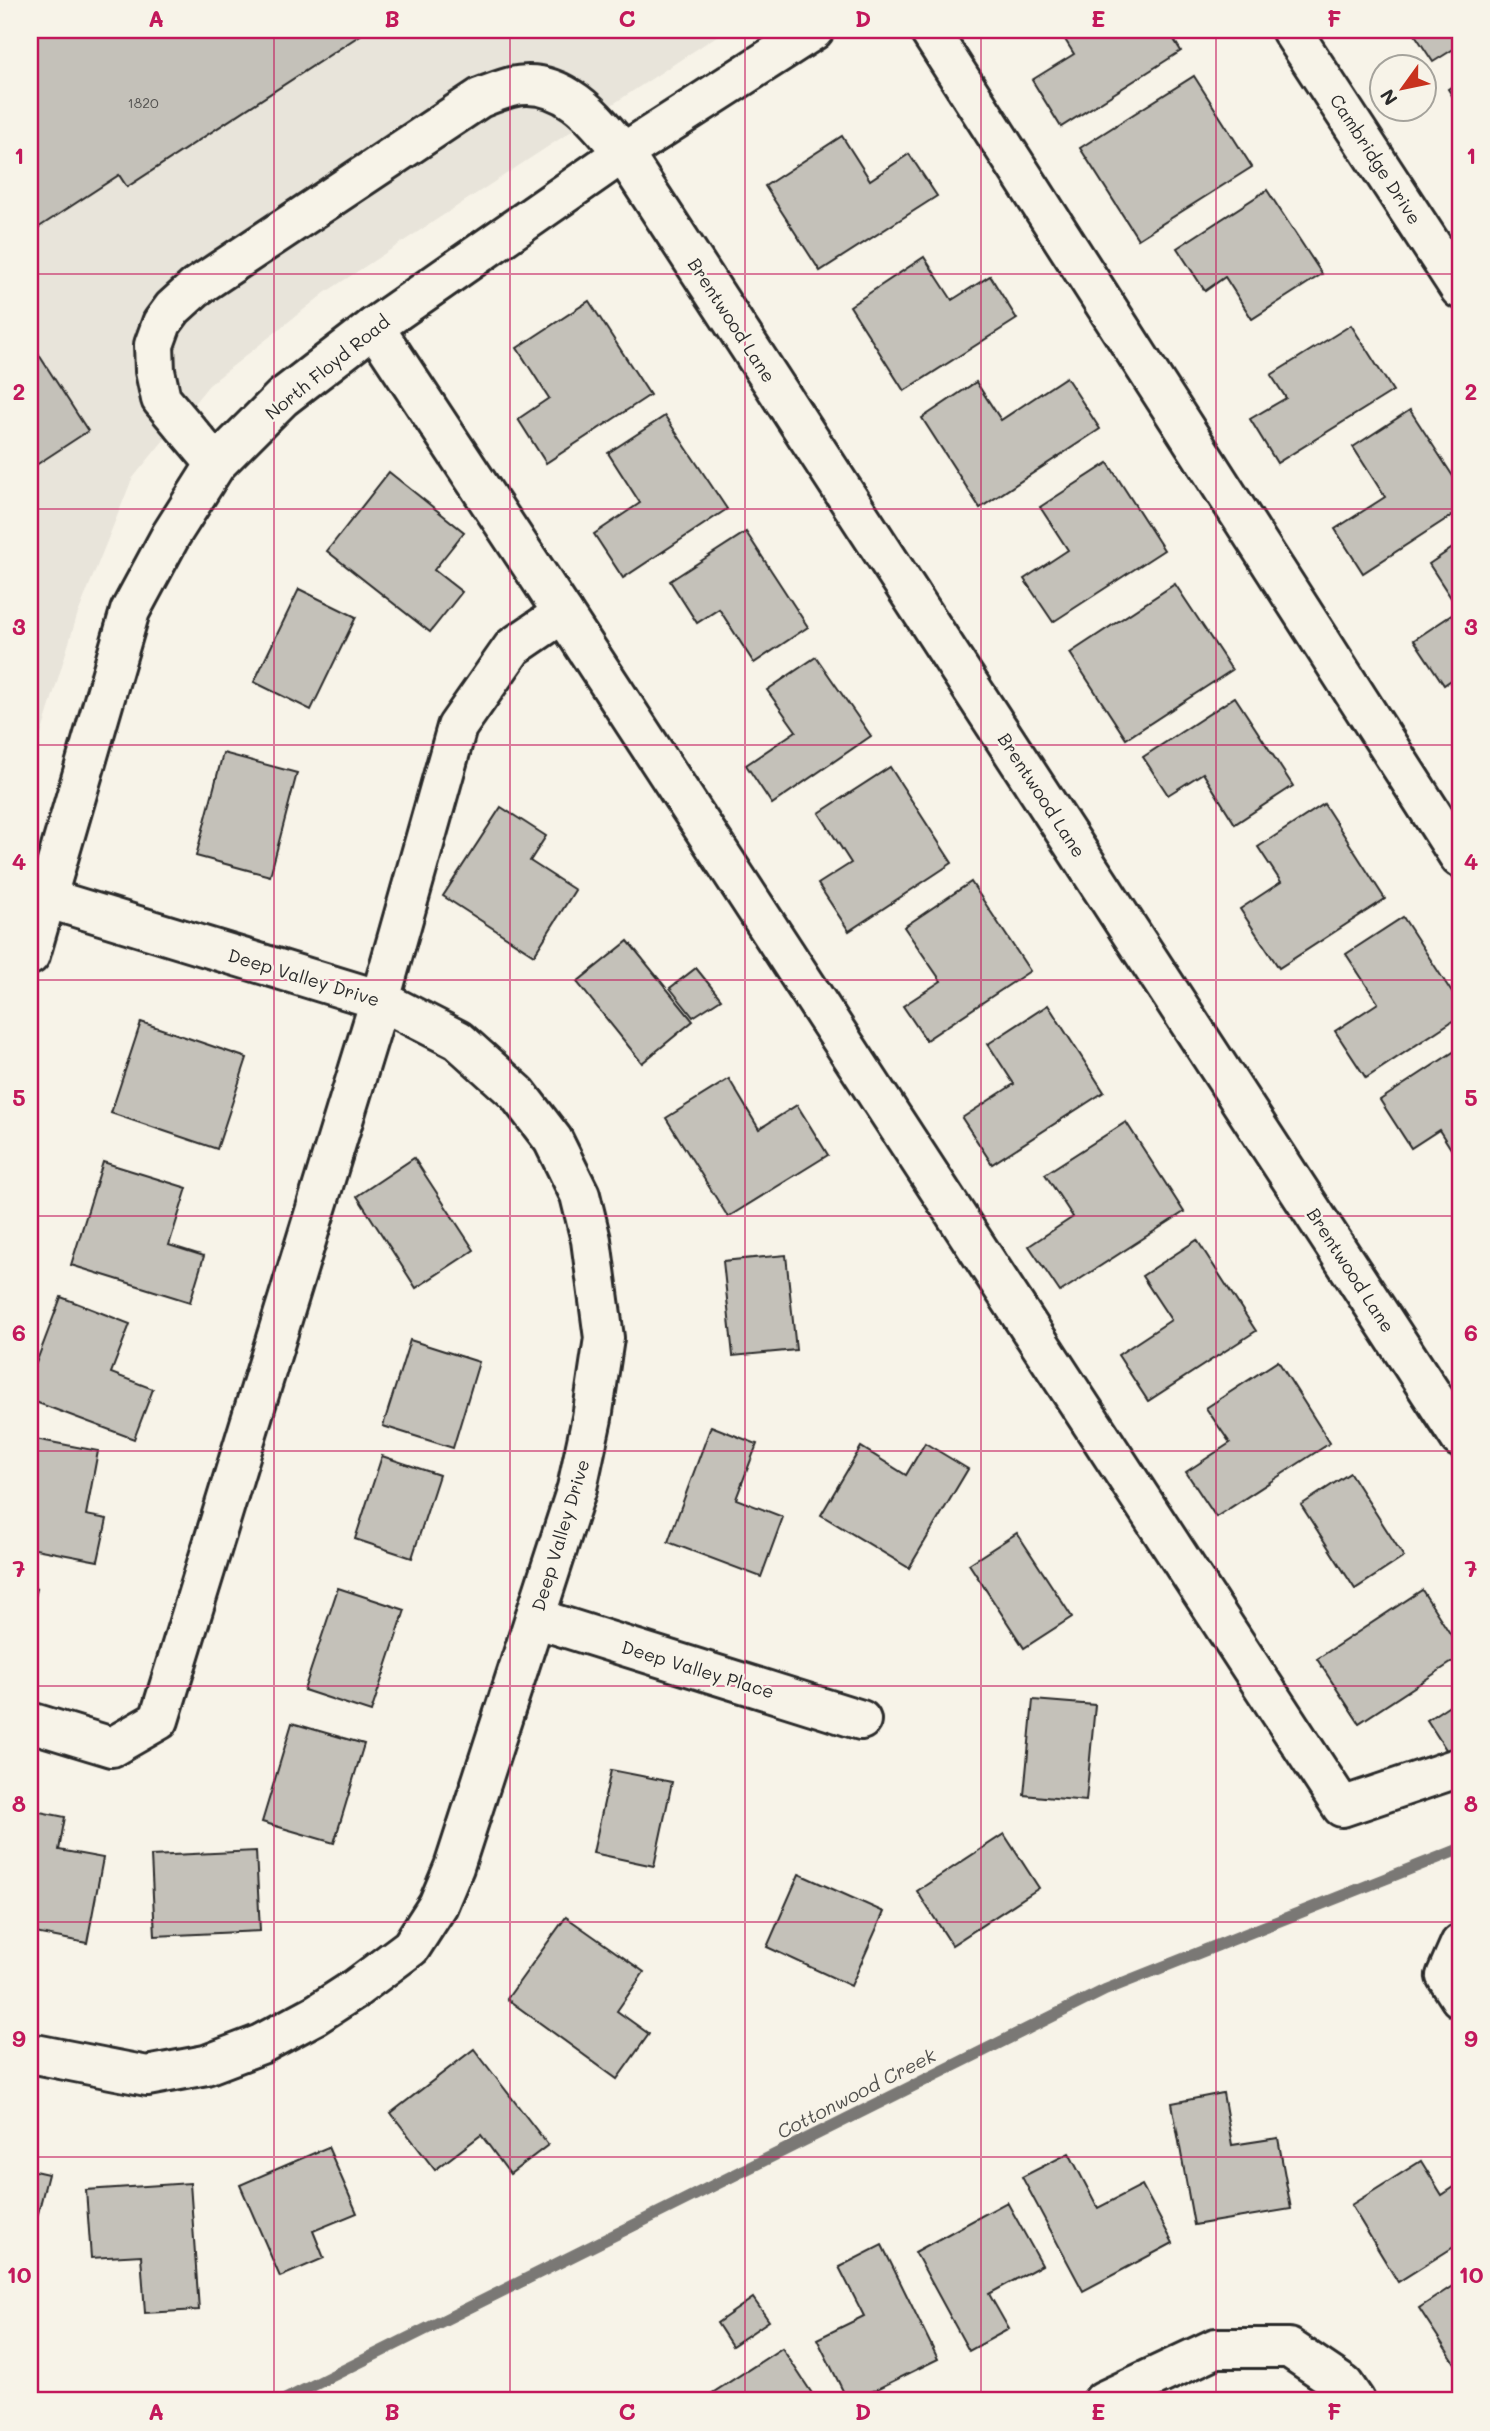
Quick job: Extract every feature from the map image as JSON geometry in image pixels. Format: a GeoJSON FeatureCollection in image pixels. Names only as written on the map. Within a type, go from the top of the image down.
{"type":"FeatureCollection","features":[{"type":"Feature","properties":{"kind":"street","name":"North Floyd Road"},"geometry":{"type":"LineString","coordinates":[[30,955],[130,611],[171,535],[216,464],[282,398],[374,327],[623,153],[814,30]]}},
{"type":"Feature","properties":{"kind":"street"},"geometry":{"type":"LineString","coordinates":[[929,30],[1460,858]]}},
{"type":"Feature","properties":{"kind":"street","name":"Cambridge Drive"},"geometry":{"type":"LineString","coordinates":[[1292,30],[1460,289]]}},
{"type":"Feature","properties":{"kind":"street","name":"Brentwood Lane"},"geometry":{"type":"LineString","coordinates":[[216,464],[161,399],[155,371],[154,345],[162,323],[173,308],[195,288],[480,98],[513,86],[545,87],[572,98],[603,127],[623,153],[1460,1438]]}},
{"type":"Feature","properties":{"kind":"street"},"geometry":{"type":"LineString","coordinates":[[374,327],[1342,1807],[1460,1767]]}},
{"type":"Feature","properties":{"kind":"street"},"geometry":{"type":"LineString","coordinates":[[30,1722],[112,1747],[159,1720],[380,1000],[457,727],[513,648],[563,613]]}},
{"type":"Feature","properties":{"kind":"street","name":"Deep Valley Drive"},"geometry":{"type":"LineString","coordinates":[[30,2053],[147,2076],[206,2065],[261,2044],[315,2015],[411,1947],[438,1905],[454,1867],[577,1489],[592,1418],[604,1338],[591,1240],[580,1195],[553,1140],[517,1093],[458,1040],[380,1000],[47,898]]}},
{"type":"Feature","properties":{"kind":"street","name":"Deep Valley Place"},"geometry":{"type":"LineString","coordinates":[[535,1618],[861,1720]]}},
{"type":"Feature","properties":{"kind":"street"},"geometry":{"type":"LineString","coordinates":[[1460,1944],[1446,1976],[1460,1998]]}},
{"type":"Feature","properties":{"kind":"street"},"geometry":{"type":"LineString","coordinates":[[1103,2401],[1216,2348],[1289,2347],[1344,2385],[1354,2401]]}},
{"type":"Feature","properties":{"kind":"shaded area"},"geometry":{"type":"Polygon","coordinates":[[[30,30],[726,30],[326,292],[209,385],[132,479],[77,616],[30,771],[30,30]]]}},
{"type":"Feature","properties":{"kind":"building"},"geometry":{"type":"Polygon","coordinates":[[[30,30],[368,30],[127,187],[119,175],[30,233],[30,30]]]}},
{"type":"Feature","properties":{"kind":"building"},"geometry":{"type":"Polygon","coordinates":[[[1059,30],[1168,30],[1181,51],[1061,127],[1032,80],[1074,54],[1059,30]]]}},
{"type":"Feature","properties":{"kind":"building"},"geometry":{"type":"Polygon","coordinates":[[[1412,30],[1460,30],[1460,45],[1438,59],[1438,52],[1426,52],[1412,30]]]}},
{"type":"Feature","properties":{"kind":"building"},"geometry":{"type":"Polygon","coordinates":[[[1194,76],[1252,167],[1138,239],[1080,148],[1194,76]]]}},
{"type":"Feature","properties":{"kind":"building"},"geometry":{"type":"Polygon","coordinates":[[[1460,81],[1460,108],[1448,89],[1460,81]]]}},
{"type":"Feature","properties":{"kind":"building"},"geometry":{"type":"Polygon","coordinates":[[[842,136],[870,180],[909,154],[937,196],[820,271],[765,186],[842,136]]]}},
{"type":"Feature","properties":{"kind":"building"},"geometry":{"type":"Polygon","coordinates":[[[1267,190],[1322,274],[1252,319],[1225,277],[1205,291],[1177,248],[1267,190]]]}},
{"type":"Feature","properties":{"kind":"building"},"geometry":{"type":"Polygon","coordinates":[[[924,257],[952,300],[990,276],[1017,319],[904,391],[850,306],[924,257]]]}},
{"type":"Feature","properties":{"kind":"building"},"geometry":{"type":"Polygon","coordinates":[[[589,301],[650,395],[546,463],[518,419],[549,398],[517,348],[589,301]]]}},
{"type":"Feature","properties":{"kind":"building"},"geometry":{"type":"Polygon","coordinates":[[[1351,325],[1393,391],[1277,463],[1250,419],[1286,398],[1271,375],[1351,325]]]}},
{"type":"Feature","properties":{"kind":"building"},"geometry":{"type":"Polygon","coordinates":[[[30,341],[88,431],[30,469],[30,341]]]}},
{"type":"Feature","properties":{"kind":"building"},"geometry":{"type":"Polygon","coordinates":[[[1066,377],[1100,429],[980,508],[922,418],[976,382],[1001,420],[1066,377]]]}},
{"type":"Feature","properties":{"kind":"building"},"geometry":{"type":"Polygon","coordinates":[[[1410,410],[1460,487],[1460,510],[1363,573],[1335,529],[1385,497],[1353,447],[1410,410]]]}},
{"type":"Feature","properties":{"kind":"building"},"geometry":{"type":"Polygon","coordinates":[[[665,416],[727,509],[623,578],[594,534],[640,503],[608,453],[665,416]]]}},
{"type":"Feature","properties":{"kind":"building"},"geometry":{"type":"Polygon","coordinates":[[[1108,463],[1164,550],[1053,622],[1024,579],[1068,550],[1040,507],[1108,463]]]}},
{"type":"Feature","properties":{"kind":"building"},"geometry":{"type":"Polygon","coordinates":[[[389,472],[464,532],[434,570],[462,592],[430,632],[327,551],[389,472]]]}},
{"type":"Feature","properties":{"kind":"building"},"geometry":{"type":"Polygon","coordinates":[[[746,532],[808,627],[754,663],[719,609],[697,623],[670,581],[746,532]]]}},
{"type":"Feature","properties":{"kind":"building"},"geometry":{"type":"Polygon","coordinates":[[[1460,543],[1460,674],[1444,685],[1414,640],[1459,610],[1429,564],[1460,543]]]}},
{"type":"Feature","properties":{"kind":"building"},"geometry":{"type":"Polygon","coordinates":[[[1175,584],[1232,670],[1126,739],[1070,653],[1175,584]]]}},
{"type":"Feature","properties":{"kind":"building"},"geometry":{"type":"Polygon","coordinates":[[[299,589],[356,617],[311,710],[254,682],[299,589]]]}},
{"type":"Feature","properties":{"kind":"building"},"geometry":{"type":"Polygon","coordinates":[[[816,657],[871,736],[772,804],[746,765],[796,731],[767,690],[816,657]]]}},
{"type":"Feature","properties":{"kind":"building"},"geometry":{"type":"Polygon","coordinates":[[[1235,697],[1293,786],[1235,824],[1203,773],[1168,795],[1143,757],[1235,697]]]}},
{"type":"Feature","properties":{"kind":"building"},"geometry":{"type":"Polygon","coordinates":[[[223,753],[297,773],[270,876],[196,856],[223,753]]]}},
{"type":"Feature","properties":{"kind":"building"},"geometry":{"type":"Polygon","coordinates":[[[890,767],[952,863],[849,931],[818,884],[851,863],[819,813],[890,767]]]}},
{"type":"Feature","properties":{"kind":"building"},"geometry":{"type":"Polygon","coordinates":[[[1324,804],[1385,899],[1279,968],[1240,909],[1281,882],[1258,847],[1324,804]]]}},
{"type":"Feature","properties":{"kind":"building"},"geometry":{"type":"Polygon","coordinates":[[[501,807],[546,836],[530,861],[575,890],[534,955],[443,896],[501,807]]]}},
{"type":"Feature","properties":{"kind":"building"},"geometry":{"type":"Polygon","coordinates":[[[971,882],[1030,971],[926,1040],[903,1006],[941,981],[904,927],[971,882]]]}},
{"type":"Feature","properties":{"kind":"building"},"geometry":{"type":"Polygon","coordinates":[[[1403,917],[1460,1005],[1460,1016],[1366,1078],[1335,1031],[1378,1003],[1346,954],[1403,917]]]}},
{"type":"Feature","properties":{"kind":"building"},"geometry":{"type":"Polygon","coordinates":[[[628,941],[693,1021],[642,1063],[577,982],[628,941]]]}},
{"type":"Feature","properties":{"kind":"building"},"geometry":{"type":"Polygon","coordinates":[[[696,968],[721,999],[693,1017],[670,988],[696,968]]]}},
{"type":"Feature","properties":{"kind":"building"},"geometry":{"type":"Polygon","coordinates":[[[1048,1005],[1104,1092],[992,1164],[962,1118],[1014,1084],[988,1044],[1048,1005]]]}},
{"type":"Feature","properties":{"kind":"building"},"geometry":{"type":"Polygon","coordinates":[[[141,1022],[247,1058],[217,1149],[111,1113],[141,1022]]]}},
{"type":"Feature","properties":{"kind":"building"},"geometry":{"type":"Polygon","coordinates":[[[1458,1049],[1460,1163],[1439,1130],[1411,1148],[1380,1100],[1458,1049]]]}},
{"type":"Feature","properties":{"kind":"building"},"geometry":{"type":"Polygon","coordinates":[[[729,1079],[759,1129],[797,1105],[828,1155],[728,1217],[666,1118],[729,1079]]]}},
{"type":"Feature","properties":{"kind":"building"},"geometry":{"type":"Polygon","coordinates":[[[1126,1122],[1184,1212],[1060,1292],[1029,1246],[1073,1217],[1045,1174],[1126,1122]]]}},
{"type":"Feature","properties":{"kind":"building"},"geometry":{"type":"Polygon","coordinates":[[[414,1158],[474,1250],[416,1288],[357,1196],[414,1158]]]}},
{"type":"Feature","properties":{"kind":"building"},"geometry":{"type":"Polygon","coordinates":[[[103,1162],[187,1188],[169,1245],[204,1256],[190,1302],[71,1265],[103,1162]]]}},
{"type":"Feature","properties":{"kind":"building"},"geometry":{"type":"Polygon","coordinates":[[[1197,1240],[1256,1331],[1148,1401],[1118,1355],[1171,1320],[1142,1276],[1197,1240]]]}},
{"type":"Feature","properties":{"kind":"building"},"geometry":{"type":"Polygon","coordinates":[[[786,1255],[796,1350],[733,1356],[723,1261],[786,1255]]]}},
{"type":"Feature","properties":{"kind":"building"},"geometry":{"type":"Polygon","coordinates":[[[61,1297],[130,1324],[111,1373],[153,1389],[134,1439],[30,1400],[30,1379],[61,1297]]]}},
{"type":"Feature","properties":{"kind":"building"},"geometry":{"type":"Polygon","coordinates":[[[410,1340],[479,1362],[453,1448],[383,1426],[410,1340]]]}},
{"type":"Feature","properties":{"kind":"building"},"geometry":{"type":"Polygon","coordinates":[[[1278,1361],[1330,1443],[1216,1517],[1186,1472],[1230,1443],[1206,1408],[1278,1361]]]}},
{"type":"Feature","properties":{"kind":"building"},"geometry":{"type":"Polygon","coordinates":[[[711,1426],[757,1444],[736,1499],[783,1517],[761,1577],[668,1542],[711,1426]]]}},
{"type":"Feature","properties":{"kind":"building"},"geometry":{"type":"Polygon","coordinates":[[[30,1438],[98,1451],[86,1515],[107,1519],[98,1561],[30,1548],[30,1438]]]}},
{"type":"Feature","properties":{"kind":"building"},"geometry":{"type":"Polygon","coordinates":[[[925,1443],[968,1469],[909,1568],[821,1515],[861,1447],[906,1475],[925,1443]]]}},
{"type":"Feature","properties":{"kind":"building"},"geometry":{"type":"Polygon","coordinates":[[[382,1456],[439,1475],[412,1558],[355,1539],[382,1456]]]}},
{"type":"Feature","properties":{"kind":"building"},"geometry":{"type":"Polygon","coordinates":[[[1350,1473],[1404,1557],[1355,1589],[1301,1505],[1350,1473]]]}},
{"type":"Feature","properties":{"kind":"building"},"geometry":{"type":"Polygon","coordinates":[[[1017,1533],[1072,1617],[1024,1648],[969,1564],[1017,1533]]]}},
{"type":"Feature","properties":{"kind":"building"},"geometry":{"type":"Polygon","coordinates":[[[30,1587],[37,1589],[30,1616],[30,1587]]]}},
{"type":"Feature","properties":{"kind":"building"},"geometry":{"type":"Polygon","coordinates":[[[338,1588],[405,1610],[371,1712],[304,1690],[338,1588]]]}},
{"type":"Feature","properties":{"kind":"building"},"geometry":{"type":"Polygon","coordinates":[[[1422,1590],[1460,1649],[1460,1657],[1359,1723],[1317,1659],[1422,1590]]]}},
{"type":"Feature","properties":{"kind":"building"},"geometry":{"type":"Polygon","coordinates":[[[1460,1698],[1460,1747],[1449,1754],[1427,1720],[1460,1698]]]}},
{"type":"Feature","properties":{"kind":"building"},"geometry":{"type":"Polygon","coordinates":[[[1033,1700],[1095,1705],[1086,1801],[1024,1795],[1033,1700]]]}},
{"type":"Feature","properties":{"kind":"building"},"geometry":{"type":"Polygon","coordinates":[[[292,1723],[364,1744],[334,1843],[262,1822],[292,1723]]]}},
{"type":"Feature","properties":{"kind":"building"},"geometry":{"type":"Polygon","coordinates":[[[611,1770],[672,1782],[654,1866],[593,1853],[611,1770]]]}},
{"type":"Feature","properties":{"kind":"building"},"geometry":{"type":"Polygon","coordinates":[[[30,1810],[65,1817],[59,1850],[103,1858],[87,1943],[30,1932],[30,1810]]]}},
{"type":"Feature","properties":{"kind":"building"},"geometry":{"type":"Polygon","coordinates":[[[1004,1834],[1039,1888],[952,1945],[917,1891],[1004,1834]]]}},
{"type":"Feature","properties":{"kind":"building"},"geometry":{"type":"Polygon","coordinates":[[[256,1851],[260,1931],[155,1936],[151,1856],[256,1851]]]}},
{"type":"Feature","properties":{"kind":"building"},"geometry":{"type":"Polygon","coordinates":[[[799,1874],[884,1912],[851,1986],[767,1947],[799,1874]]]}},
{"type":"Feature","properties":{"kind":"building"},"geometry":{"type":"Polygon","coordinates":[[[566,1917],[644,1972],[617,2011],[649,2034],[617,2079],[507,1999],[566,1917]]]}},
{"type":"Feature","properties":{"kind":"building"},"geometry":{"type":"Polygon","coordinates":[[[474,2049],[548,2145],[510,2174],[481,2135],[435,2170],[391,2113],[474,2049]]]}},
{"type":"Feature","properties":{"kind":"building"},"geometry":{"type":"Polygon","coordinates":[[[1223,2093],[1232,2145],[1278,2138],[1291,2209],[1194,2225],[1172,2103],[1223,2093]]]}},
{"type":"Feature","properties":{"kind":"building"},"geometry":{"type":"Polygon","coordinates":[[[328,2147],[357,2213],[313,2231],[324,2258],[280,2277],[240,2185],[328,2147]]]}},
{"type":"Feature","properties":{"kind":"building"},"geometry":{"type":"Polygon","coordinates":[[[1069,2153],[1098,2208],[1142,2185],[1173,2243],[1083,2291],[1022,2177],[1069,2153]]]}},
{"type":"Feature","properties":{"kind":"building"},"geometry":{"type":"Polygon","coordinates":[[[1421,2161],[1442,2195],[1460,2183],[1460,2243],[1398,2282],[1351,2205],[1421,2161]]]}},
{"type":"Feature","properties":{"kind":"building"},"geometry":{"type":"Polygon","coordinates":[[[30,2170],[48,2174],[31,2241],[30,2241],[30,2170]]]}},
{"type":"Feature","properties":{"kind":"building"},"geometry":{"type":"Polygon","coordinates":[[[190,2183],[199,2310],[145,2313],[141,2255],[91,2258],[86,2190],[190,2183]]]}},
{"type":"Feature","properties":{"kind":"building"},"geometry":{"type":"Polygon","coordinates":[[[1007,2202],[1042,2265],[989,2294],[1009,2329],[969,2351],[915,2252],[1007,2202]]]}},
{"type":"Feature","properties":{"kind":"building"},"geometry":{"type":"Polygon","coordinates":[[[882,2245],[938,2359],[853,2401],[848,2401],[817,2339],[864,2316],[839,2267],[882,2245]]]}},
{"type":"Feature","properties":{"kind":"building"},"geometry":{"type":"Polygon","coordinates":[[[1460,2281],[1460,2371],[1419,2308],[1460,2281]]]}},
{"type":"Feature","properties":{"kind":"building"},"geometry":{"type":"Polygon","coordinates":[[[753,2298],[769,2321],[732,2346],[717,2323],[753,2298]]]}},
{"type":"Feature","properties":{"kind":"building"},"geometry":{"type":"Polygon","coordinates":[[[782,2348],[817,2401],[700,2401],[782,2348]]]}},
{"type":"Feature","properties":{"kind":"waterway","name":"Cottonwood Creek"},"geometry":{"type":"LineString","coordinates":[[282,2401],[1105,1990],[1460,1849]]}}]}
